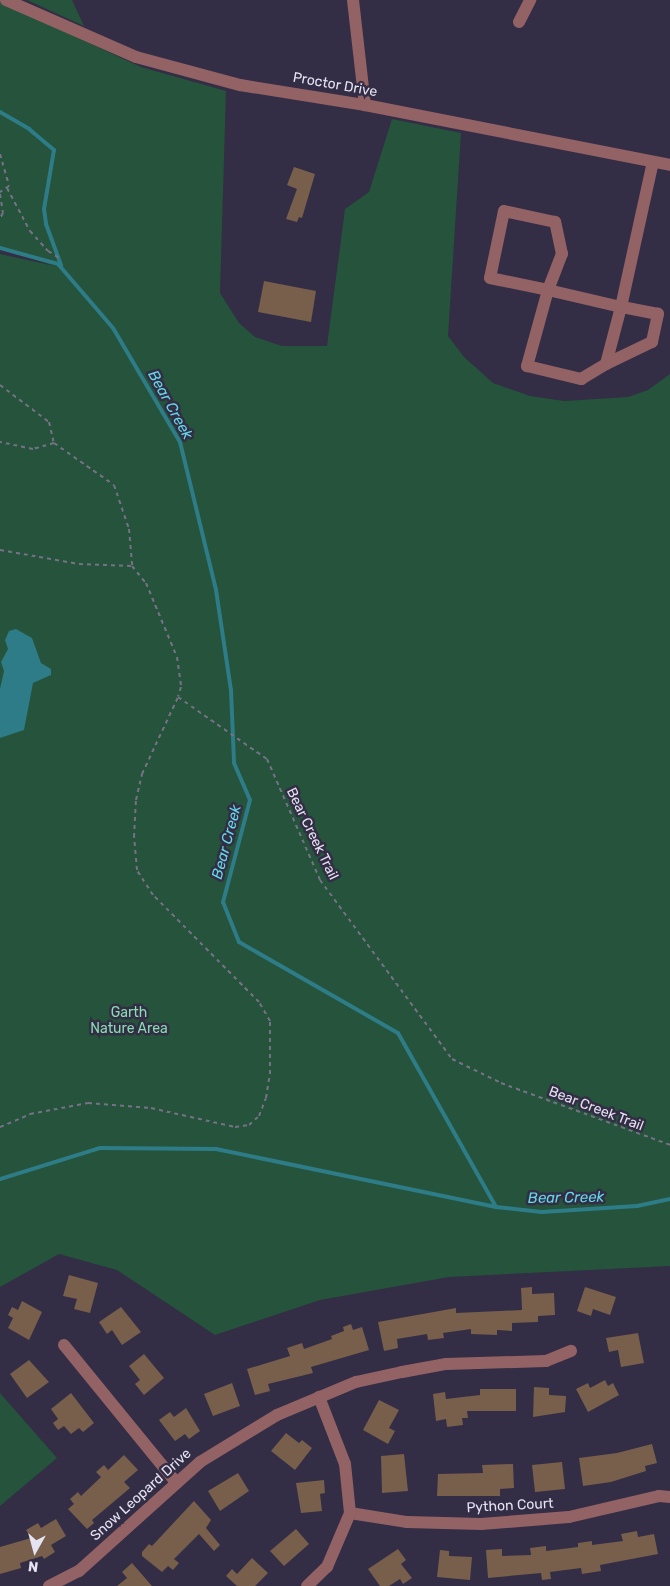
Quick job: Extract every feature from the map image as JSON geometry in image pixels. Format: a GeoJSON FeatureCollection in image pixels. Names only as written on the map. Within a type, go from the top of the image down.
{"type":"FeatureCollection","features":[{"type":"Feature","properties":{"kind":"street","name":"Proctor Drive"},"geometry":{"type":"LineString","coordinates":[[6,0],[136,57],[240,84],[365,105],[670,165]]}},
{"type":"Feature","properties":{"kind":"street"},"geometry":{"type":"LineString","coordinates":[[353,0],[365,105]]}},
{"type":"Feature","properties":{"kind":"street"},"geometry":{"type":"LineString","coordinates":[[519,22],[530,0]]}},
{"type":"Feature","properties":{"kind":"street"},"geometry":{"type":"LineString","coordinates":[[606,364],[653,162]]}},
{"type":"Feature","properties":{"kind":"street"},"geometry":{"type":"LineString","coordinates":[[548,290],[490,278],[504,211],[555,222],[562,254],[548,290],[527,366],[582,379],[606,364],[652,342],[658,314],[548,290]]}},
{"type":"Feature","properties":{"kind":"street"},"geometry":{"type":"LineString","coordinates":[[64,1345],[175,1481]]}},
{"type":"Feature","properties":{"kind":"street","name":"Snow Leopard Drive"},"geometry":{"type":"LineString","coordinates":[[49,1586],[79,1571],[175,1481],[236,1438],[319,1397],[356,1382],[428,1367],[546,1361],[571,1351]]}},
{"type":"Feature","properties":{"kind":"street"},"geometry":{"type":"LineString","coordinates":[[307,1586],[327,1567],[350,1513],[345,1464],[319,1397]]}},
{"type":"Feature","properties":{"kind":"street","name":"Python Court"},"geometry":{"type":"LineString","coordinates":[[350,1513],[407,1522],[480,1524],[569,1518],[660,1496],[670,1497]]}},
{"type":"Feature","properties":{"kind":"path"},"geometry":{"type":"LineString","coordinates":[[0,154],[7,170],[10,186],[0,193],[3,212],[0,218]]}},
{"type":"Feature","properties":{"kind":"path"},"geometry":{"type":"LineString","coordinates":[[7,188],[30,231],[59,258]]}},
{"type":"Feature","properties":{"kind":"path"},"geometry":{"type":"LineString","coordinates":[[0,385],[49,422],[54,443],[114,485],[129,529],[132,566],[146,583],[177,657],[181,687],[178,698],[142,774],[134,837],[137,870],[153,894],[260,1002],[270,1021],[270,1074],[266,1098],[259,1116],[249,1125],[235,1127],[150,1108],[88,1103],[30,1114],[0,1127]]}},
{"type":"Feature","properties":{"kind":"path"},"geometry":{"type":"LineString","coordinates":[[0,442],[33,449],[54,443]]}},
{"type":"Feature","properties":{"kind":"path"},"geometry":{"type":"LineString","coordinates":[[0,550],[79,564],[132,566]]}},
{"type":"Feature","properties":{"kind":"path","name":"Bear Creek Trail"},"geometry":{"type":"LineString","coordinates":[[178,698],[245,747],[267,759],[320,880],[452,1060],[501,1083],[670,1146]]}},
{"type":"Feature","properties":{"kind":"green space"},"geometry":{"type":"Polygon","coordinates":[[[27,0],[72,0],[84,26],[27,0]]]}},
{"type":"Feature","properties":{"kind":"green space","name":"Garth Nature Area"},"geometry":{"type":"Polygon","coordinates":[[[0,2],[141,67],[226,91],[220,293],[239,323],[255,337],[282,346],[327,346],[345,209],[369,192],[392,119],[461,133],[448,336],[464,357],[493,383],[530,396],[564,401],[628,397],[648,390],[670,374],[670,1266],[449,1277],[320,1300],[215,1335],[117,1270],[59,1254],[0,1287],[0,254],[55,266],[0,249],[0,2]]]}},
{"type":"Feature","properties":{"kind":"green space"},"geometry":{"type":"Polygon","coordinates":[[[0,1393],[57,1458],[0,1506],[0,1393]]]}},
{"type":"Feature","properties":{"kind":"shaded area"},"geometry":{"type":"Polygon","coordinates":[[[16,629],[32,638],[41,663],[51,669],[51,675],[33,683],[24,730],[0,738],[0,689],[4,671],[1,662],[8,649],[5,640],[9,631],[16,629]]]}},
{"type":"Feature","properties":{"kind":"building"},"geometry":{"type":"Polygon","coordinates":[[[294,167],[315,174],[302,218],[299,217],[297,222],[286,219],[297,189],[287,185],[294,167]]]}},
{"type":"Feature","properties":{"kind":"building"},"geometry":{"type":"Polygon","coordinates":[[[264,281],[316,291],[311,322],[258,312],[264,281]]]}},
{"type":"Feature","properties":{"kind":"building"},"geometry":{"type":"Polygon","coordinates":[[[69,1275],[98,1283],[90,1313],[74,1309],[77,1299],[63,1296],[69,1275]]]}},
{"type":"Feature","properties":{"kind":"building"},"geometry":{"type":"Polygon","coordinates":[[[532,1287],[532,1294],[554,1293],[555,1315],[538,1316],[538,1322],[512,1323],[512,1331],[497,1330],[497,1335],[471,1334],[471,1329],[443,1333],[444,1338],[428,1340],[427,1334],[397,1339],[398,1348],[384,1351],[378,1322],[456,1308],[456,1313],[522,1310],[521,1288],[532,1287]]]}},
{"type":"Feature","properties":{"kind":"building"},"geometry":{"type":"Polygon","coordinates":[[[585,1287],[616,1297],[610,1315],[593,1309],[591,1316],[577,1311],[585,1287]]]}},
{"type":"Feature","properties":{"kind":"building"},"geometry":{"type":"Polygon","coordinates":[[[22,1301],[42,1312],[29,1340],[8,1328],[13,1318],[8,1315],[12,1307],[18,1310],[22,1301]]]}},
{"type":"Feature","properties":{"kind":"building"},"geometry":{"type":"Polygon","coordinates":[[[121,1307],[141,1332],[122,1345],[112,1330],[107,1334],[99,1322],[121,1307]]]}},
{"type":"Feature","properties":{"kind":"building"},"geometry":{"type":"Polygon","coordinates":[[[351,1324],[353,1330],[362,1327],[369,1350],[311,1367],[313,1373],[268,1384],[270,1391],[255,1395],[247,1369],[290,1356],[287,1348],[302,1343],[304,1349],[332,1339],[331,1336],[344,1331],[343,1327],[351,1324]]]}},
{"type":"Feature","properties":{"kind":"building"},"geometry":{"type":"Polygon","coordinates":[[[638,1333],[644,1363],[621,1367],[618,1350],[609,1352],[606,1338],[638,1333]]]}},
{"type":"Feature","properties":{"kind":"building"},"geometry":{"type":"Polygon","coordinates":[[[144,1354],[164,1378],[144,1395],[135,1384],[140,1380],[129,1366],[144,1354]]]}},
{"type":"Feature","properties":{"kind":"building"},"geometry":{"type":"Polygon","coordinates":[[[29,1360],[49,1382],[27,1398],[10,1374],[29,1360]]]}},
{"type":"Feature","properties":{"kind":"building"},"geometry":{"type":"Polygon","coordinates":[[[605,1380],[608,1386],[613,1383],[619,1395],[588,1412],[576,1389],[588,1383],[590,1388],[605,1380]]]}},
{"type":"Feature","properties":{"kind":"building"},"geometry":{"type":"Polygon","coordinates":[[[232,1383],[240,1406],[213,1416],[204,1394],[232,1383]]]}},
{"type":"Feature","properties":{"kind":"building"},"geometry":{"type":"Polygon","coordinates":[[[534,1387],[549,1388],[549,1395],[566,1396],[565,1412],[533,1417],[534,1387]]]}},
{"type":"Feature","properties":{"kind":"building"},"geometry":{"type":"Polygon","coordinates":[[[480,1389],[516,1389],[516,1411],[467,1411],[468,1418],[462,1418],[463,1425],[447,1427],[446,1419],[436,1421],[433,1394],[445,1392],[446,1399],[480,1395],[480,1389]]]}},
{"type":"Feature","properties":{"kind":"building"},"geometry":{"type":"Polygon","coordinates":[[[71,1393],[94,1423],[83,1432],[79,1428],[71,1434],[64,1426],[58,1430],[53,1423],[58,1419],[51,1409],[71,1393]]]}},
{"type":"Feature","properties":{"kind":"building"},"geometry":{"type":"Polygon","coordinates":[[[379,1400],[399,1410],[389,1428],[395,1431],[388,1444],[363,1430],[379,1400]]]}},
{"type":"Feature","properties":{"kind":"building"},"geometry":{"type":"Polygon","coordinates":[[[186,1408],[200,1431],[189,1439],[185,1434],[175,1441],[159,1420],[170,1412],[174,1417],[186,1408]]]}},
{"type":"Feature","properties":{"kind":"building"},"geometry":{"type":"Polygon","coordinates":[[[286,1433],[299,1443],[302,1440],[312,1448],[295,1470],[271,1451],[286,1433]]]}},
{"type":"Feature","properties":{"kind":"building"},"geometry":{"type":"Polygon","coordinates":[[[652,1444],[657,1463],[645,1466],[646,1471],[611,1482],[583,1486],[579,1458],[617,1453],[652,1444]]]}},
{"type":"Feature","properties":{"kind":"building"},"geometry":{"type":"Polygon","coordinates":[[[404,1454],[408,1491],[382,1493],[381,1456],[404,1454]]]}},
{"type":"Feature","properties":{"kind":"building"},"geometry":{"type":"Polygon","coordinates":[[[124,1455],[138,1470],[124,1482],[130,1488],[92,1520],[94,1523],[87,1529],[68,1509],[74,1504],[70,1499],[78,1492],[81,1496],[101,1477],[96,1472],[104,1465],[108,1470],[124,1455]]]}},
{"type":"Feature","properties":{"kind":"building"},"geometry":{"type":"Polygon","coordinates":[[[562,1462],[565,1489],[535,1492],[532,1465],[562,1462]]]}},
{"type":"Feature","properties":{"kind":"building"},"geometry":{"type":"Polygon","coordinates":[[[513,1464],[514,1488],[500,1489],[500,1496],[437,1496],[438,1474],[483,1473],[482,1465],[513,1464]]]}},
{"type":"Feature","properties":{"kind":"building"},"geometry":{"type":"Polygon","coordinates":[[[238,1473],[249,1491],[220,1511],[208,1491],[238,1473]]]}},
{"type":"Feature","properties":{"kind":"building"},"geometry":{"type":"Polygon","coordinates":[[[324,1480],[325,1493],[320,1494],[322,1511],[301,1513],[296,1483],[324,1480]]]}},
{"type":"Feature","properties":{"kind":"building"},"geometry":{"type":"Polygon","coordinates":[[[194,1501],[211,1520],[206,1528],[220,1545],[214,1551],[199,1534],[174,1559],[179,1563],[173,1570],[168,1566],[162,1572],[142,1556],[142,1552],[149,1544],[152,1546],[194,1501]]]}},
{"type":"Feature","properties":{"kind":"building"},"geometry":{"type":"Polygon","coordinates":[[[56,1519],[66,1536],[51,1545],[55,1552],[44,1559],[42,1556],[20,1563],[21,1568],[0,1574],[0,1547],[31,1538],[26,1530],[38,1523],[41,1528],[56,1519]]]}},
{"type":"Feature","properties":{"kind":"building"},"geometry":{"type":"Polygon","coordinates":[[[296,1529],[309,1544],[284,1566],[270,1551],[296,1529]]]}},
{"type":"Feature","properties":{"kind":"building"},"geometry":{"type":"Polygon","coordinates":[[[637,1531],[638,1537],[654,1534],[658,1554],[600,1565],[601,1571],[582,1574],[581,1568],[550,1572],[551,1579],[542,1580],[541,1573],[488,1578],[486,1550],[502,1549],[502,1556],[531,1555],[530,1548],[546,1546],[546,1551],[578,1547],[578,1543],[592,1541],[592,1545],[623,1541],[621,1534],[637,1531]]]}},
{"type":"Feature","properties":{"kind":"building"},"geometry":{"type":"Polygon","coordinates":[[[398,1549],[406,1560],[401,1564],[412,1578],[403,1584],[400,1579],[389,1586],[380,1586],[368,1569],[398,1549]]]}},
{"type":"Feature","properties":{"kind":"building"},"geometry":{"type":"Polygon","coordinates":[[[440,1550],[449,1551],[449,1556],[472,1557],[470,1580],[437,1577],[440,1550]]]}},
{"type":"Feature","properties":{"kind":"building"},"geometry":{"type":"Polygon","coordinates":[[[252,1558],[268,1573],[255,1586],[237,1586],[226,1576],[232,1569],[237,1574],[252,1558]]]}},
{"type":"Feature","properties":{"kind":"building"},"geometry":{"type":"Polygon","coordinates":[[[132,1563],[152,1586],[117,1586],[127,1578],[122,1572],[132,1563]]]}},
{"type":"Feature","properties":{"kind":"waterway"},"geometry":{"type":"LineString","coordinates":[[0,112],[29,129],[54,150],[44,209],[46,224],[61,265]]}},
{"type":"Feature","properties":{"kind":"waterway","name":"Bear Creek"},"geometry":{"type":"LineString","coordinates":[[0,248],[58,264],[113,328],[180,442],[216,590],[231,690],[234,763],[250,800],[223,902],[239,942],[398,1033],[496,1207],[542,1212],[637,1206],[670,1199]]}},
{"type":"Feature","properties":{"kind":"waterway"},"geometry":{"type":"LineString","coordinates":[[0,1179],[100,1148],[216,1149],[496,1207]]}}]}
